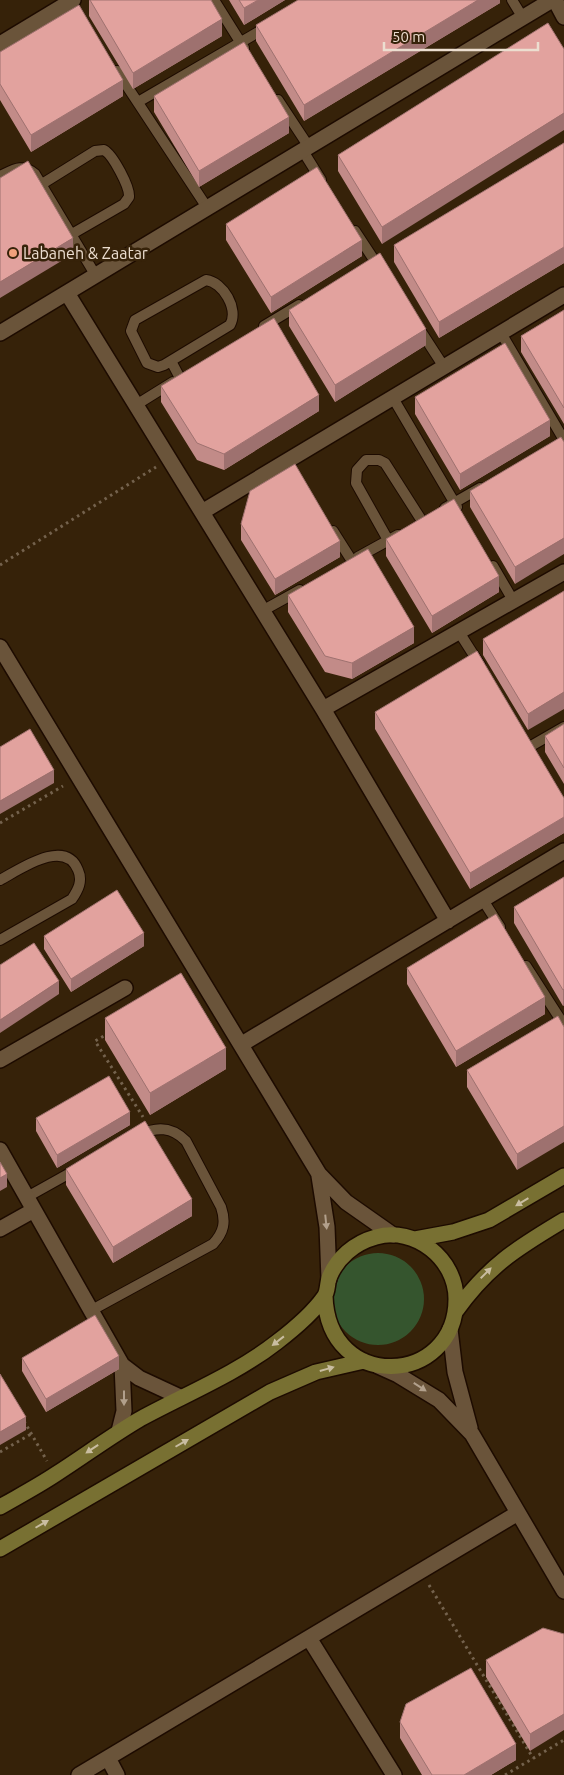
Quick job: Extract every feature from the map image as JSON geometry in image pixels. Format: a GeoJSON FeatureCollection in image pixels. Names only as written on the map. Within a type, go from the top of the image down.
{"type":"FeatureCollection","features":[{"type":"Feature","properties":{"kind":"main road"},"geometry":{"type":"LineString","coordinates":[[370,1363],[350,1353],[339,1342],[330,1327],[326,1312],[325,1296],[329,1279],[336,1264],[347,1252],[361,1242],[377,1236],[393,1235],[415,1239],[453,1232],[489,1220],[564,1176]]}},
{"type":"Feature","properties":{"kind":"main road"},"geometry":{"type":"LineString","coordinates":[[0,1549],[270,1392],[316,1372],[370,1363],[398,1366],[420,1360],[443,1342],[456,1311],[477,1283],[497,1263],[564,1220]]}},
{"type":"Feature","properties":{"kind":"main road"},"geometry":{"type":"LineString","coordinates":[[415,1239],[434,1251],[448,1268],[454,1281],[456,1311]]}},
{"type":"Feature","properties":{"kind":"main road"},"geometry":{"type":"LineString","coordinates":[[0,1506],[55,1474],[119,1432],[259,1355],[294,1328],[325,1296]]}},
{"type":"Feature","properties":{"kind":"street"},"geometry":{"type":"LineString","coordinates":[[0,333],[553,0],[564,17]]}},
{"type":"Feature","properties":{"kind":"street"},"geometry":{"type":"LineString","coordinates":[[0,44],[73,3]]}},
{"type":"Feature","properties":{"kind":"street"},"geometry":{"type":"LineString","coordinates":[[67,293],[323,709],[448,921]]}},
{"type":"Feature","properties":{"kind":"street"},"geometry":{"type":"LineString","coordinates":[[202,512],[292,464],[393,398],[564,295]]}},
{"type":"Feature","properties":{"kind":"street"},"geometry":{"type":"LineString","coordinates":[[323,709],[563,573]]}},
{"type":"Feature","properties":{"kind":"street"},"geometry":{"type":"LineString","coordinates":[[0,647],[319,1174],[361,1214],[393,1235]]}},
{"type":"Feature","properties":{"kind":"street"},"geometry":{"type":"LineString","coordinates":[[242,1044],[564,851]]}},
{"type":"Feature","properties":{"kind":"street"},"geometry":{"type":"LineString","coordinates":[[0,1060],[125,988]]}},
{"type":"Feature","properties":{"kind":"street"},"geometry":{"type":"LineString","coordinates":[[0,1150],[122,1365],[139,1378],[180,1397]]}},
{"type":"Feature","properties":{"kind":"street"},"geometry":{"type":"LineString","coordinates":[[319,1174],[327,1226],[329,1279]]}},
{"type":"Feature","properties":{"kind":"street"},"geometry":{"type":"LineString","coordinates":[[0,1229],[34,1210]]}},
{"type":"Feature","properties":{"kind":"street"},"geometry":{"type":"LineString","coordinates":[[450,1329],[455,1372],[472,1434]]}},
{"type":"Feature","properties":{"kind":"street"},"geometry":{"type":"LineString","coordinates":[[370,1363],[405,1379],[439,1400],[472,1434],[564,1591]]}},
{"type":"Feature","properties":{"kind":"street"},"geometry":{"type":"LineString","coordinates":[[119,1432],[124,1411],[122,1365]]}},
{"type":"Feature","properties":{"kind":"street"},"geometry":{"type":"LineString","coordinates":[[79,1775],[518,1513]]}},
{"type":"Feature","properties":{"kind":"street"},"geometry":{"type":"LineString","coordinates":[[309,1638],[394,1775]]}},
{"type":"Feature","properties":{"kind":"street"},"geometry":{"type":"LineString","coordinates":[[108,1758],[117,1775]]}},
{"type":"Feature","properties":{"kind":"lane"},"geometry":{"type":"LineString","coordinates":[[214,0],[251,58]]}},
{"type":"Feature","properties":{"kind":"lane"},"geometry":{"type":"LineString","coordinates":[[512,0],[523,18]]}},
{"type":"Feature","properties":{"kind":"lane"},"geometry":{"type":"LineString","coordinates":[[138,102],[273,24]]}},
{"type":"Feature","properties":{"kind":"lane"},"geometry":{"type":"LineString","coordinates":[[112,64],[208,209]]}},
{"type":"Feature","properties":{"kind":"lane"},"geometry":{"type":"LineString","coordinates":[[272,91],[330,193]]}},
{"type":"Feature","properties":{"kind":"lane"},"geometry":{"type":"LineString","coordinates":[[42,184],[95,151],[104,150],[110,155],[128,188],[130,197],[124,204],[72,234]]}},
{"type":"Feature","properties":{"kind":"lane"},"geometry":{"type":"LineString","coordinates":[[0,176],[15,169],[26,168],[35,174],[96,276]]}},
{"type":"Feature","properties":{"kind":"lane"},"geometry":{"type":"LineString","coordinates":[[346,218],[369,262],[384,276]]}},
{"type":"Feature","properties":{"kind":"lane"},"geometry":{"type":"LineString","coordinates":[[212,281],[217,283],[233,310],[234,315],[230,325],[171,361],[158,367],[147,363],[131,331],[135,320],[200,282],[212,281]]}},
{"type":"Feature","properties":{"kind":"lane"},"geometry":{"type":"LineString","coordinates":[[256,332],[306,300]]}},
{"type":"Feature","properties":{"kind":"lane"},"geometry":{"type":"LineString","coordinates":[[412,317],[444,367]]}},
{"type":"Feature","properties":{"kind":"lane"},"geometry":{"type":"LineString","coordinates":[[501,333],[561,442]]}},
{"type":"Feature","properties":{"kind":"lane"},"geometry":{"type":"LineString","coordinates":[[136,405],[184,375],[171,361]]}},
{"type":"Feature","properties":{"kind":"lane"},"geometry":{"type":"LineString","coordinates":[[393,398],[464,519]]}},
{"type":"Feature","properties":{"kind":"lane"},"geometry":{"type":"LineString","coordinates":[[388,540],[356,483],[356,470],[366,460],[372,459],[385,463],[422,521]]}},
{"type":"Feature","properties":{"kind":"lane"},"geometry":{"type":"LineString","coordinates":[[326,519],[348,563],[488,484]]}},
{"type":"Feature","properties":{"kind":"lane"},"geometry":{"type":"LineString","coordinates":[[489,560],[514,602]]}},
{"type":"Feature","properties":{"kind":"lane"},"geometry":{"type":"LineString","coordinates":[[262,611],[311,584]]}},
{"type":"Feature","properties":{"kind":"lane"},"geometry":{"type":"LineString","coordinates":[[460,632],[485,673]]}},
{"type":"Feature","properties":{"kind":"lane"},"geometry":{"type":"LineString","coordinates":[[531,746],[564,727]]}},
{"type":"Feature","properties":{"kind":"lane"},"geometry":{"type":"LineString","coordinates":[[0,880],[53,854],[63,856],[72,861],[78,870],[80,880],[78,890],[72,899],[0,940]]}},
{"type":"Feature","properties":{"kind":"lane"},"geometry":{"type":"LineString","coordinates":[[483,900],[505,934]]}},
{"type":"Feature","properties":{"kind":"lane"},"geometry":{"type":"LineString","coordinates":[[521,959],[564,1025]]}},
{"type":"Feature","properties":{"kind":"lane"},"geometry":{"type":"LineString","coordinates":[[92,1310],[213,1244],[220,1236],[224,1227],[224,1216],[221,1207],[186,1141],[181,1136],[166,1129],[151,1129],[134,1138]]}},
{"type":"Feature","properties":{"kind":"lane"},"geometry":{"type":"LineString","coordinates":[[27,1197],[93,1161]]}},
{"type":"Feature","properties":{"kind":"path"},"geometry":{"type":"LineString","coordinates":[[0,565],[169,459]]}},
{"type":"Feature","properties":{"kind":"path"},"geometry":{"type":"LineString","coordinates":[[0,822],[79,776]]}},
{"type":"Feature","properties":{"kind":"path"},"geometry":{"type":"LineString","coordinates":[[112,1031],[95,1040],[151,1129]]}},
{"type":"Feature","properties":{"kind":"path"},"geometry":{"type":"LineString","coordinates":[[22,1419],[55,1474]]}},
{"type":"Feature","properties":{"kind":"path"},"geometry":{"type":"LineString","coordinates":[[0,1452],[31,1434]]}},
{"type":"Feature","properties":{"kind":"path"},"geometry":{"type":"LineString","coordinates":[[420,1571],[533,1758]]}},
{"type":"Feature","properties":{"kind":"path"},"geometry":{"type":"LineString","coordinates":[[505,1775],[564,1740]]}},
{"type":"Feature","properties":{"kind":"green space"},"geometry":{"type":"Polygon","coordinates":[[[378,1253],[396,1256],[411,1266],[421,1281],[424,1299],[421,1317],[411,1332],[396,1342],[378,1345],[360,1342],[345,1332],[335,1317],[332,1299],[335,1281],[345,1266],[360,1256],[378,1253]]]}},
{"type":"Feature","properties":{"kind":"building"},"geometry":{"type":"Polygon","coordinates":[[[90,0],[211,0],[222,19],[133,73],[90,0]]]}},
{"type":"Feature","properties":{"kind":"building"},"geometry":{"type":"Polygon","coordinates":[[[239,0],[258,0],[244,8],[239,0]]]}},
{"type":"Feature","properties":{"kind":"building"},"geometry":{"type":"Polygon","coordinates":[[[298,0],[478,0],[304,105],[256,25],[298,0]]]}},
{"type":"Feature","properties":{"kind":"building"},"geometry":{"type":"Polygon","coordinates":[[[79,5],[123,80],[31,135],[0,84],[0,52],[79,5]]]}},
{"type":"Feature","properties":{"kind":"building"},"geometry":{"type":"Polygon","coordinates":[[[548,23],[564,49],[564,113],[382,227],[338,155],[548,23]]]}},
{"type":"Feature","properties":{"kind":"building"},"geometry":{"type":"Polygon","coordinates":[[[244,42],[289,117],[199,171],[154,96],[244,42]]]}},
{"type":"Feature","properties":{"kind":"building"},"geometry":{"type":"Polygon","coordinates":[[[564,143],[564,247],[439,322],[394,245],[564,143]]]}},
{"type":"Feature","properties":{"kind":"building"},"geometry":{"type":"Polygon","coordinates":[[[28,161],[73,238],[0,282],[0,178],[28,161]]]}},
{"type":"Feature","properties":{"kind":"building"},"geometry":{"type":"Polygon","coordinates":[[[317,167],[362,240],[271,297],[226,224],[317,167]]]}},
{"type":"Feature","properties":{"kind":"building"},"geometry":{"type":"Polygon","coordinates":[[[380,253],[426,329],[335,385],[289,310],[380,253]]]}},
{"type":"Feature","properties":{"kind":"building"},"geometry":{"type":"Polygon","coordinates":[[[564,310],[564,408],[521,336],[564,310]]]}},
{"type":"Feature","properties":{"kind":"building"},"geometry":{"type":"Polygon","coordinates":[[[274,318],[319,395],[224,454],[197,443],[161,386],[274,318]]]}},
{"type":"Feature","properties":{"kind":"building"},"geometry":{"type":"Polygon","coordinates":[[[505,343],[550,420],[460,474],[415,397],[505,343]]]}},
{"type":"Feature","properties":{"kind":"building"},"geometry":{"type":"Polygon","coordinates":[[[561,437],[564,442],[564,538],[515,567],[470,491],[561,437]]]}},
{"type":"Feature","properties":{"kind":"building"},"geometry":{"type":"Polygon","coordinates":[[[295,464],[340,541],[275,579],[241,524],[250,491],[295,464]]]}},
{"type":"Feature","properties":{"kind":"building"},"geometry":{"type":"Polygon","coordinates":[[[454,499],[499,576],[432,616],[386,539],[454,499]]]}},
{"type":"Feature","properties":{"kind":"building"},"geometry":{"type":"Polygon","coordinates":[[[368,549],[414,627],[352,663],[325,656],[288,595],[368,549]]]}},
{"type":"Feature","properties":{"kind":"building"},"geometry":{"type":"Polygon","coordinates":[[[564,591],[564,692],[528,714],[483,639],[564,591]]]}},
{"type":"Feature","properties":{"kind":"building"},"geometry":{"type":"Polygon","coordinates":[[[477,651],[564,798],[564,817],[470,873],[375,712],[477,651]]]}},
{"type":"Feature","properties":{"kind":"building"},"geometry":{"type":"Polygon","coordinates":[[[564,724],[564,768],[545,736],[564,724]]]}},
{"type":"Feature","properties":{"kind":"building"},"geometry":{"type":"Polygon","coordinates":[[[30,729],[54,770],[0,801],[0,747],[30,729]]]}},
{"type":"Feature","properties":{"kind":"building"},"geometry":{"type":"Polygon","coordinates":[[[564,877],[564,989],[563,990],[514,907],[564,877]]]}},
{"type":"Feature","properties":{"kind":"building"},"geometry":{"type":"Polygon","coordinates":[[[117,890],[144,933],[71,979],[44,936],[117,890]]]}},
{"type":"Feature","properties":{"kind":"building"},"geometry":{"type":"Polygon","coordinates":[[[496,914],[545,997],[456,1051],[407,968],[496,914]]]}},
{"type":"Feature","properties":{"kind":"building"},"geometry":{"type":"Polygon","coordinates":[[[34,943],[59,981],[0,1020],[0,965],[34,943]]]}},
{"type":"Feature","properties":{"kind":"building"},"geometry":{"type":"Polygon","coordinates":[[[181,973],[226,1048],[150,1093],[105,1018],[181,973]]]}},
{"type":"Feature","properties":{"kind":"building"},"geometry":{"type":"Polygon","coordinates":[[[558,1016],[564,1027],[564,1126],[517,1154],[467,1070],[558,1016]]]}},
{"type":"Feature","properties":{"kind":"building"},"geometry":{"type":"Polygon","coordinates":[[[109,1076],[130,1112],[57,1155],[36,1118],[109,1076]]]}},
{"type":"Feature","properties":{"kind":"building"},"geometry":{"type":"Polygon","coordinates":[[[145,1121],[192,1199],[113,1247],[66,1169],[145,1121]]]}},
{"type":"Feature","properties":{"kind":"building"},"geometry":{"type":"Polygon","coordinates":[[[0,1162],[7,1174],[0,1178],[0,1162]]]}},
{"type":"Feature","properties":{"kind":"building"},"geometry":{"type":"Polygon","coordinates":[[[95,1315],[119,1356],[46,1399],[22,1358],[95,1315]]]}},
{"type":"Feature","properties":{"kind":"building"},"geometry":{"type":"Polygon","coordinates":[[[0,1374],[26,1417],[0,1432],[0,1374]]]}},
{"type":"Feature","properties":{"kind":"building"},"geometry":{"type":"Polygon","coordinates":[[[543,1628],[564,1634],[564,1714],[530,1734],[486,1660],[543,1628]]]}},
{"type":"Feature","properties":{"kind":"building"},"geometry":{"type":"Polygon","coordinates":[[[471,1668],[516,1744],[464,1775],[432,1775],[400,1722],[406,1704],[471,1668]]]}},
{"type":"Feature","properties":{"kind":"place","name":"Labaneh & Zaatar"},"geometry":{"type":"Point","coordinates":[13,253]}}]}
